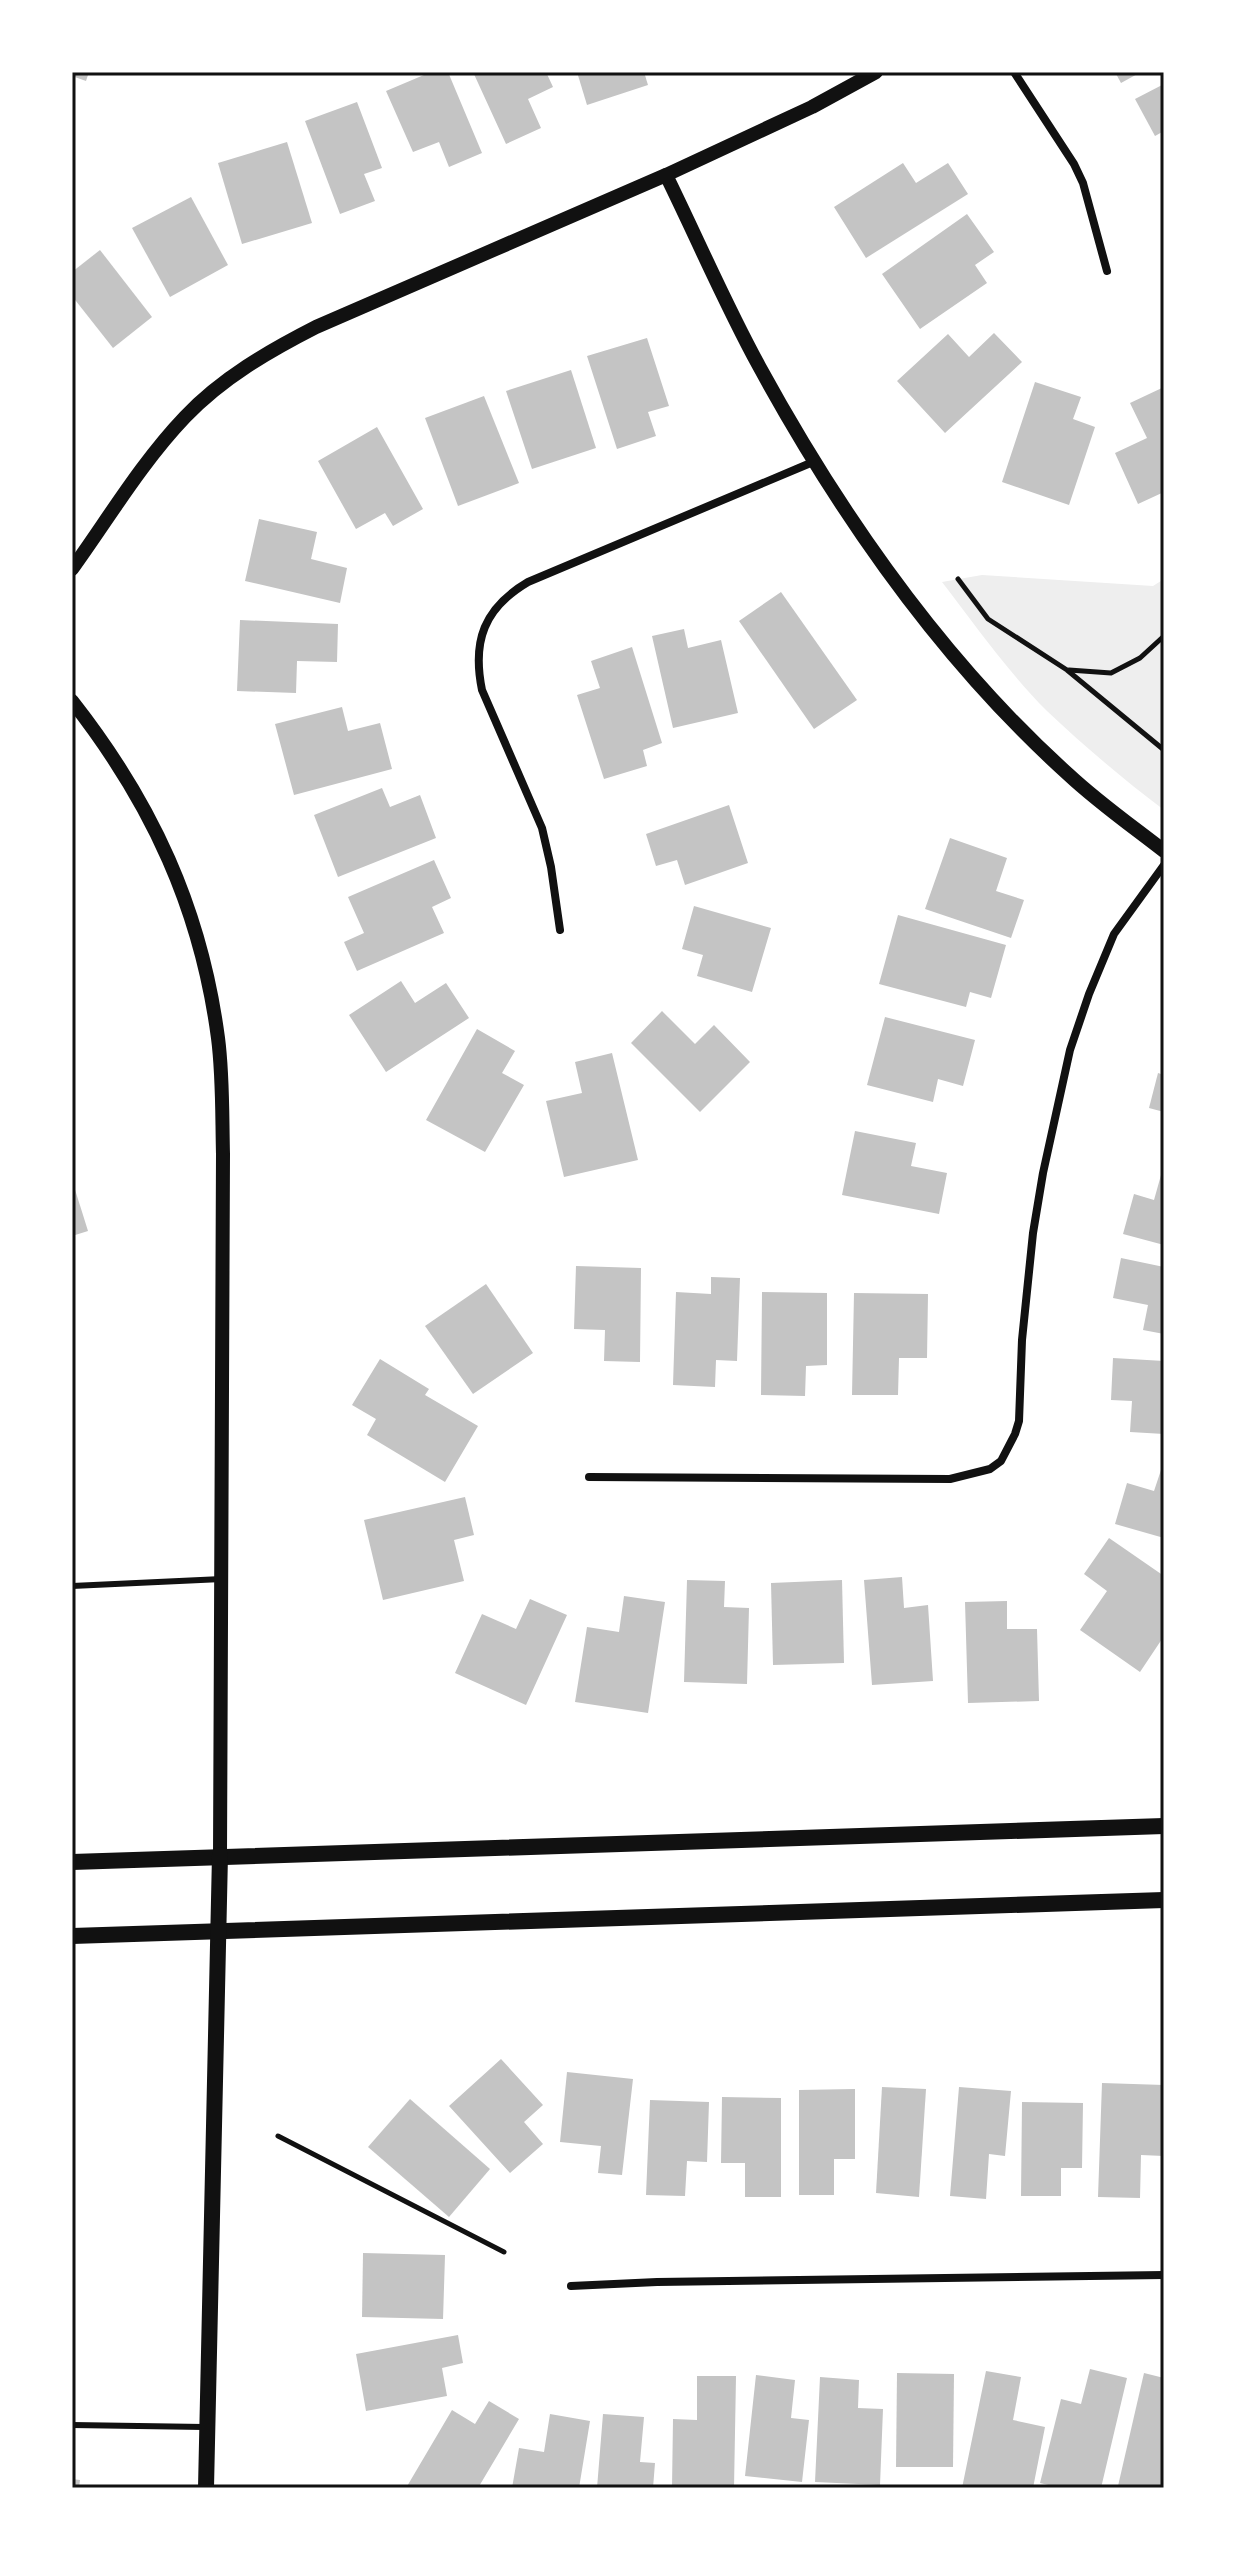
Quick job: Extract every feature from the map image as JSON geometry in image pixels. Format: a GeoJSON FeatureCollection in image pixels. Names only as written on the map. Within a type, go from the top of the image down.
{"type":"FeatureCollection","features":[{"type":"Feature","properties":{"kind":"main road"},"geometry":{"type":"LineString","coordinates":[[72,1862],[1164,1826]]}},
{"type":"Feature","properties":{"kind":"main road"},"geometry":{"type":"LineString","coordinates":[[206,2488],[220,1855]]}},
{"type":"Feature","properties":{"kind":"main road"},"geometry":{"type":"LineString","coordinates":[[72,1936],[1164,1900]]}},
{"type":"Feature","properties":{"kind":"street"},"geometry":{"type":"LineString","coordinates":[[72,569],[166,438],[187,415],[252,363],[316,327],[666,175],[812,107],[876,72]]}},
{"type":"Feature","properties":{"kind":"street"},"geometry":{"type":"LineString","coordinates":[[1014,72],[1078,174],[1107,271]]}},
{"type":"Feature","properties":{"kind":"street"},"geometry":{"type":"LineString","coordinates":[[666,175],[757,363],[813,462],[902,590],[974,679],[1019,728],[1070,777],[1164,851]]}},
{"type":"Feature","properties":{"kind":"street"},"geometry":{"type":"LineString","coordinates":[[560,930],[542,828],[482,690],[478,670],[482,630],[503,600],[528,582],[813,462]]}},
{"type":"Feature","properties":{"kind":"street"},"geometry":{"type":"LineString","coordinates":[[72,701],[120,766],[168,852],[192,917],[210,989],[218,1041],[223,1154],[220,1855]]}},
{"type":"Feature","properties":{"kind":"street"},"geometry":{"type":"LineString","coordinates":[[589,1477],[950,1479],[990,1469],[1001,1461],[1010,1447],[1019,1421],[1023,1326],[1033,1233],[1070,1050],[1114,934],[1164,865]]}},
{"type":"Feature","properties":{"kind":"street"},"geometry":{"type":"LineString","coordinates":[[571,2286],[1164,2275]]}},
{"type":"Feature","properties":{"kind":"lane"},"geometry":{"type":"LineString","coordinates":[[72,1586],[222,1579]]}},
{"type":"Feature","properties":{"kind":"lane"},"geometry":{"type":"LineString","coordinates":[[72,2425],[207,2427]]}},
{"type":"Feature","properties":{"kind":"path"},"geometry":{"type":"LineString","coordinates":[[958,579],[988,619],[1067,670],[1164,750]]}},
{"type":"Feature","properties":{"kind":"path"},"geometry":{"type":"LineString","coordinates":[[1067,670],[1111,673],[1140,658],[1164,636]]}},
{"type":"Feature","properties":{"kind":"path"},"geometry":{"type":"LineString","coordinates":[[278,2136],[504,2252]]}},
{"type":"Feature","properties":{"kind":"shaded area"},"geometry":{"type":"Polygon","coordinates":[[[982,575],[1153,586],[1164,579],[1164,810],[1047,711],[1005,664],[942,582],[982,575]]]}},
{"type":"Feature","properties":{"kind":"building"},"geometry":{"type":"Polygon","coordinates":[[[72,72],[89,72],[86,81],[72,76],[72,72]]]}},
{"type":"Feature","properties":{"kind":"building"},"geometry":{"type":"Polygon","coordinates":[[[431,72],[448,72],[482,153],[449,167],[439,142],[413,152],[386,91],[431,72]]]}},
{"type":"Feature","properties":{"kind":"building"},"geometry":{"type":"Polygon","coordinates":[[[473,72],[546,72],[553,87],[528,99],[541,128],[506,144],[473,72]]]}},
{"type":"Feature","properties":{"kind":"building"},"geometry":{"type":"Polygon","coordinates":[[[577,72],[644,72],[648,85],[587,105],[577,72]]]}},
{"type":"Feature","properties":{"kind":"building"},"geometry":{"type":"Polygon","coordinates":[[[1115,72],[1141,72],[1121,83],[1115,72]]]}},
{"type":"Feature","properties":{"kind":"building"},"geometry":{"type":"Polygon","coordinates":[[[1164,84],[1164,131],[1155,136],[1135,99],[1164,84]]]}},
{"type":"Feature","properties":{"kind":"building"},"geometry":{"type":"Polygon","coordinates":[[[357,102],[382,168],[364,174],[375,201],[340,214],[305,121],[357,102]]]}},
{"type":"Feature","properties":{"kind":"building"},"geometry":{"type":"Polygon","coordinates":[[[287,142],[312,223],[242,244],[218,163],[287,142]]]}},
{"type":"Feature","properties":{"kind":"building"},"geometry":{"type":"Polygon","coordinates":[[[903,163],[916,183],[948,163],[968,194],[866,258],[834,207],[903,163]]]}},
{"type":"Feature","properties":{"kind":"building"},"geometry":{"type":"Polygon","coordinates":[[[191,197],[228,265],[170,297],[132,228],[191,197]]]}},
{"type":"Feature","properties":{"kind":"building"},"geometry":{"type":"Polygon","coordinates":[[[967,214],[994,252],[975,265],[987,283],[920,329],[882,274],[967,214]]]}},
{"type":"Feature","properties":{"kind":"building"},"geometry":{"type":"Polygon","coordinates":[[[100,250],[152,317],[113,348],[72,296],[72,272],[100,250]]]}},
{"type":"Feature","properties":{"kind":"building"},"geometry":{"type":"Polygon","coordinates":[[[994,333],[1022,362],[945,433],[897,381],[948,334],[969,357],[994,333]]]}},
{"type":"Feature","properties":{"kind":"building"},"geometry":{"type":"Polygon","coordinates":[[[647,338],[669,406],[648,412],[656,436],[617,449],[587,356],[647,338]]]}},
{"type":"Feature","properties":{"kind":"building"},"geometry":{"type":"Polygon","coordinates":[[[571,370],[596,448],[532,469],[506,391],[571,370]]]}},
{"type":"Feature","properties":{"kind":"building"},"geometry":{"type":"Polygon","coordinates":[[[1035,382],[1081,397],[1073,419],[1095,427],[1069,505],[1002,482],[1035,382]]]}},
{"type":"Feature","properties":{"kind":"building"},"geometry":{"type":"Polygon","coordinates":[[[1164,387],[1164,492],[1138,504],[1115,453],[1147,438],[1130,403],[1164,387]]]}},
{"type":"Feature","properties":{"kind":"building"},"geometry":{"type":"Polygon","coordinates":[[[484,396],[519,483],[458,506],[425,418],[484,396]]]}},
{"type":"Feature","properties":{"kind":"building"},"geometry":{"type":"Polygon","coordinates":[[[377,427],[423,509],[393,526],[385,513],[356,529],[318,461],[377,427]]]}},
{"type":"Feature","properties":{"kind":"building"},"geometry":{"type":"Polygon","coordinates":[[[259,519],[317,532],[311,559],[347,568],[340,603],[245,581],[259,519]]]}},
{"type":"Feature","properties":{"kind":"building"},"geometry":{"type":"Polygon","coordinates":[[[781,592],[857,700],[814,729],[739,621],[781,592]]]}},
{"type":"Feature","properties":{"kind":"building"},"geometry":{"type":"Polygon","coordinates":[[[240,620],[338,624],[337,662],[297,661],[296,693],[237,691],[240,620]]]}},
{"type":"Feature","properties":{"kind":"building"},"geometry":{"type":"Polygon","coordinates":[[[684,629],[688,648],[721,640],[738,713],[673,728],[652,636],[684,629]]]}},
{"type":"Feature","properties":{"kind":"building"},"geometry":{"type":"Polygon","coordinates":[[[632,647],[662,743],[643,750],[647,766],[604,779],[577,695],[600,688],[591,661],[632,647]]]}},
{"type":"Feature","properties":{"kind":"building"},"geometry":{"type":"Polygon","coordinates":[[[342,707],[348,731],[380,723],[392,769],[294,795],[275,724],[342,707]]]}},
{"type":"Feature","properties":{"kind":"building"},"geometry":{"type":"Polygon","coordinates":[[[382,788],[390,807],[420,795],[436,838],[338,877],[314,815],[382,788]]]}},
{"type":"Feature","properties":{"kind":"building"},"geometry":{"type":"Polygon","coordinates":[[[729,805],[748,863],[685,885],[677,860],[656,866],[646,834],[729,805]]]}},
{"type":"Feature","properties":{"kind":"building"},"geometry":{"type":"Polygon","coordinates":[[[950,838],[1007,858],[996,891],[1024,900],[1011,938],[925,909],[950,838]]]}},
{"type":"Feature","properties":{"kind":"building"},"geometry":{"type":"Polygon","coordinates":[[[434,860],[451,898],[432,907],[444,933],[357,971],[344,942],[364,933],[348,897],[434,860]]]}},
{"type":"Feature","properties":{"kind":"building"},"geometry":{"type":"Polygon","coordinates":[[[694,906],[771,928],[752,992],[697,976],[703,955],[682,949],[694,906]]]}},
{"type":"Feature","properties":{"kind":"building"},"geometry":{"type":"Polygon","coordinates":[[[898,915],[1006,945],[991,998],[970,992],[966,1007],[879,984],[898,915]]]}},
{"type":"Feature","properties":{"kind":"building"},"geometry":{"type":"Polygon","coordinates":[[[401,981],[415,1003],[446,983],[469,1018],[386,1072],[349,1015],[401,981]]]}},
{"type":"Feature","properties":{"kind":"building"},"geometry":{"type":"Polygon","coordinates":[[[662,1011],[695,1044],[714,1025],[750,1062],[700,1112],[631,1043],[662,1011]]]}},
{"type":"Feature","properties":{"kind":"building"},"geometry":{"type":"Polygon","coordinates":[[[885,1017],[975,1040],[963,1086],[938,1079],[933,1102],[867,1085],[885,1017]]]}},
{"type":"Feature","properties":{"kind":"building"},"geometry":{"type":"Polygon","coordinates":[[[477,1029],[515,1051],[502,1073],[524,1085],[485,1152],[426,1120],[477,1029]]]}},
{"type":"Feature","properties":{"kind":"building"},"geometry":{"type":"Polygon","coordinates":[[[612,1053],[638,1160],[564,1177],[546,1101],[582,1093],[575,1062],[612,1053]]]}},
{"type":"Feature","properties":{"kind":"building"},"geometry":{"type":"Polygon","coordinates":[[[1158,1073],[1164,1075],[1164,1112],[1149,1108],[1158,1073]]]}},
{"type":"Feature","properties":{"kind":"building"},"geometry":{"type":"Polygon","coordinates":[[[855,1131],[916,1143],[911,1166],[947,1173],[939,1214],[842,1195],[855,1131]]]}},
{"type":"Feature","properties":{"kind":"building"},"geometry":{"type":"Polygon","coordinates":[[[1163,1168],[1164,1245],[1123,1234],[1134,1194],[1154,1200],[1163,1168]]]}},
{"type":"Feature","properties":{"kind":"building"},"geometry":{"type":"Polygon","coordinates":[[[72,1180],[88,1231],[72,1236],[72,1180]]]}},
{"type":"Feature","properties":{"kind":"building"},"geometry":{"type":"Polygon","coordinates":[[[1121,1258],[1164,1267],[1164,1334],[1143,1330],[1148,1305],[1113,1298],[1121,1258]]]}},
{"type":"Feature","properties":{"kind":"building"},"geometry":{"type":"Polygon","coordinates":[[[576,1266],[641,1268],[640,1362],[604,1361],[605,1330],[574,1329],[576,1266]]]}},
{"type":"Feature","properties":{"kind":"building"},"geometry":{"type":"Polygon","coordinates":[[[711,1277],[740,1278],[737,1361],[716,1360],[715,1387],[673,1385],[676,1292],[711,1294],[711,1277]]]}},
{"type":"Feature","properties":{"kind":"building"},"geometry":{"type":"Polygon","coordinates":[[[486,1284],[533,1353],[473,1394],[425,1326],[486,1284]]]}},
{"type":"Feature","properties":{"kind":"building"},"geometry":{"type":"Polygon","coordinates":[[[762,1292],[827,1293],[827,1365],[806,1366],[805,1396],[761,1395],[762,1292]]]}},
{"type":"Feature","properties":{"kind":"building"},"geometry":{"type":"Polygon","coordinates":[[[854,1293],[928,1294],[927,1358],[899,1358],[898,1395],[852,1395],[854,1293]]]}},
{"type":"Feature","properties":{"kind":"building"},"geometry":{"type":"Polygon","coordinates":[[[1113,1358],[1164,1361],[1164,1434],[1130,1432],[1132,1401],[1111,1400],[1113,1358]]]}},
{"type":"Feature","properties":{"kind":"building"},"geometry":{"type":"Polygon","coordinates":[[[380,1359],[429,1389],[425,1395],[478,1426],[445,1482],[367,1435],[376,1419],[352,1405],[380,1359]]]}},
{"type":"Feature","properties":{"kind":"building"},"geometry":{"type":"Polygon","coordinates":[[[1164,1461],[1164,1538],[1115,1524],[1127,1483],[1154,1491],[1164,1461]]]}},
{"type":"Feature","properties":{"kind":"building"},"geometry":{"type":"Polygon","coordinates":[[[465,1497],[474,1535],[454,1540],[464,1581],[383,1600],[364,1520],[465,1497]]]}},
{"type":"Feature","properties":{"kind":"building"},"geometry":{"type":"Polygon","coordinates":[[[1109,1538],[1164,1576],[1164,1636],[1140,1672],[1080,1630],[1107,1591],[1084,1574],[1109,1538]]]}},
{"type":"Feature","properties":{"kind":"building"},"geometry":{"type":"Polygon","coordinates":[[[902,1577],[904,1608],[928,1605],[933,1681],[872,1685],[864,1580],[902,1577]]]}},
{"type":"Feature","properties":{"kind":"building"},"geometry":{"type":"Polygon","coordinates":[[[687,1580],[725,1581],[724,1607],[749,1608],[747,1684],[684,1682],[687,1580]]]}},
{"type":"Feature","properties":{"kind":"building"},"geometry":{"type":"Polygon","coordinates":[[[842,1580],[844,1663],[773,1665],[771,1583],[842,1580]]]}},
{"type":"Feature","properties":{"kind":"building"},"geometry":{"type":"Polygon","coordinates":[[[624,1596],[665,1602],[648,1713],[575,1702],[587,1627],[619,1632],[624,1596]]]}},
{"type":"Feature","properties":{"kind":"building"},"geometry":{"type":"Polygon","coordinates":[[[530,1599],[567,1615],[526,1705],[455,1673],[482,1614],[516,1629],[530,1599]]]}},
{"type":"Feature","properties":{"kind":"building"},"geometry":{"type":"Polygon","coordinates":[[[1007,1601],[1007,1629],[1037,1629],[1039,1701],[968,1703],[965,1602],[1007,1601]]]}},
{"type":"Feature","properties":{"kind":"building"},"geometry":{"type":"Polygon","coordinates":[[[501,2059],[543,2105],[524,2122],[543,2144],[510,2173],[449,2106],[501,2059]]]}},
{"type":"Feature","properties":{"kind":"building"},"geometry":{"type":"Polygon","coordinates":[[[567,2072],[633,2079],[622,2175],[598,2173],[601,2146],[560,2142],[567,2072]]]}},
{"type":"Feature","properties":{"kind":"building"},"geometry":{"type":"Polygon","coordinates":[[[1102,2083],[1164,2085],[1164,2156],[1141,2155],[1140,2198],[1098,2197],[1102,2083]]]}},
{"type":"Feature","properties":{"kind":"building"},"geometry":{"type":"Polygon","coordinates":[[[882,2087],[926,2089],[919,2197],[876,2193],[882,2087]]]}},
{"type":"Feature","properties":{"kind":"building"},"geometry":{"type":"Polygon","coordinates":[[[959,2087],[1011,2091],[1005,2156],[989,2154],[986,2199],[950,2196],[959,2087]]]}},
{"type":"Feature","properties":{"kind":"building"},"geometry":{"type":"Polygon","coordinates":[[[855,2089],[855,2159],[834,2159],[834,2195],[799,2195],[799,2090],[855,2089]]]}},
{"type":"Feature","properties":{"kind":"building"},"geometry":{"type":"Polygon","coordinates":[[[722,2097],[781,2098],[781,2197],[745,2197],[745,2163],[721,2163],[722,2097]]]}},
{"type":"Feature","properties":{"kind":"building"},"geometry":{"type":"Polygon","coordinates":[[[410,2099],[490,2169],[449,2217],[368,2147],[410,2099]]]}},
{"type":"Feature","properties":{"kind":"building"},"geometry":{"type":"Polygon","coordinates":[[[650,2100],[709,2102],[707,2162],[687,2161],[685,2196],[646,2195],[650,2100]]]}},
{"type":"Feature","properties":{"kind":"building"},"geometry":{"type":"Polygon","coordinates":[[[1022,2102],[1083,2103],[1082,2168],[1061,2168],[1061,2196],[1021,2196],[1022,2102]]]}},
{"type":"Feature","properties":{"kind":"building"},"geometry":{"type":"Polygon","coordinates":[[[363,2253],[445,2255],[443,2319],[362,2317],[363,2253]]]}},
{"type":"Feature","properties":{"kind":"building"},"geometry":{"type":"Polygon","coordinates":[[[458,2335],[463,2363],[442,2368],[447,2396],[366,2411],[356,2354],[458,2335]]]}},
{"type":"Feature","properties":{"kind":"building"},"geometry":{"type":"Polygon","coordinates":[[[1090,2369],[1127,2378],[1101,2488],[1061,2488],[1040,2483],[1061,2399],[1081,2404],[1090,2369]]]}},
{"type":"Feature","properties":{"kind":"building"},"geometry":{"type":"Polygon","coordinates":[[[986,2371],[1021,2377],[1013,2420],[1045,2427],[1033,2488],[962,2488],[986,2371]]]}},
{"type":"Feature","properties":{"kind":"building"},"geometry":{"type":"Polygon","coordinates":[[[897,2373],[954,2374],[953,2467],[896,2467],[897,2373]]]}},
{"type":"Feature","properties":{"kind":"building"},"geometry":{"type":"Polygon","coordinates":[[[1144,2373],[1164,2378],[1164,2488],[1118,2486],[1144,2373]]]}},
{"type":"Feature","properties":{"kind":"building"},"geometry":{"type":"Polygon","coordinates":[[[756,2375],[795,2380],[791,2418],[809,2420],[802,2482],[745,2476],[756,2375]]]}},
{"type":"Feature","properties":{"kind":"building"},"geometry":{"type":"Polygon","coordinates":[[[697,2376],[736,2376],[734,2488],[672,2488],[673,2419],[697,2420],[697,2376]]]}},
{"type":"Feature","properties":{"kind":"building"},"geometry":{"type":"Polygon","coordinates":[[[820,2377],[859,2380],[858,2408],[883,2409],[880,2485],[815,2482],[820,2377]]]}},
{"type":"Feature","properties":{"kind":"building"},"geometry":{"type":"Polygon","coordinates":[[[489,2401],[519,2419],[478,2488],[406,2488],[452,2410],[475,2424],[489,2401]]]}},
{"type":"Feature","properties":{"kind":"building"},"geometry":{"type":"Polygon","coordinates":[[[550,2414],[590,2421],[579,2488],[512,2488],[519,2448],[544,2452],[550,2414]]]}},
{"type":"Feature","properties":{"kind":"building"},"geometry":{"type":"Polygon","coordinates":[[[603,2414],[644,2417],[640,2462],[655,2463],[653,2488],[597,2488],[603,2414]]]}},
{"type":"Feature","properties":{"kind":"building"},"geometry":{"type":"Polygon","coordinates":[[[72,2479],[80,2480],[79,2488],[72,2488],[72,2479]]]}}]}
